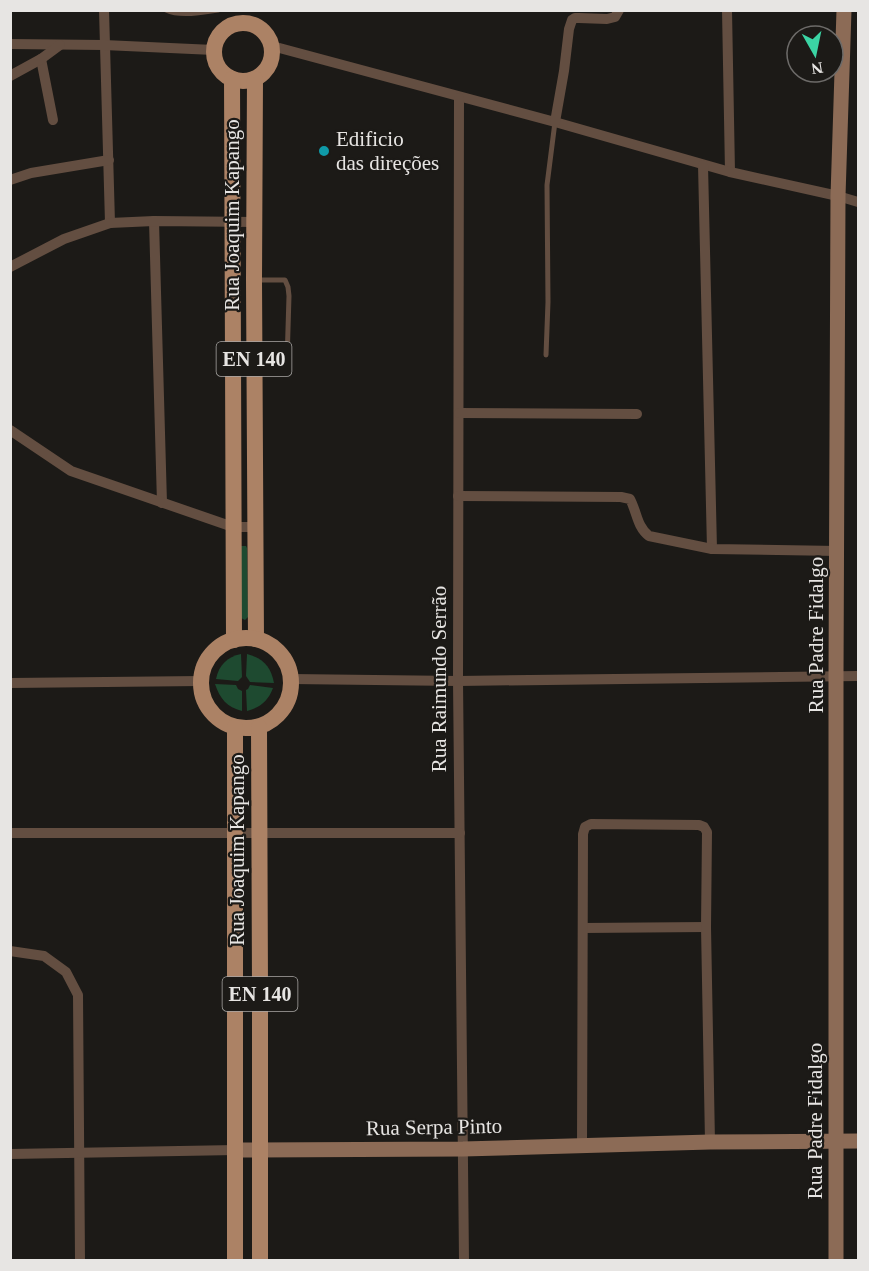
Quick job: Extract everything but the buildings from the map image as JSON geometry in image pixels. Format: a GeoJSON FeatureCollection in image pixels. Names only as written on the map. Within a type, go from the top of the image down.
{"type":"FeatureCollection","features":[{"type":"Feature","properties":{"kind":"main road"},"geometry":{"type":"LineString","coordinates":[[231,18],[247,23],[254,18],[272,46],[269,65],[255,79],[248,81],[232,79],[218,68],[214,59],[215,42],[231,18]]}},
{"type":"Feature","properties":{"kind":"main road","name":"Rua Joaquim Kapango"},"geometry":{"type":"LineString","coordinates":[[232,79],[234,640]]}},
{"type":"Feature","properties":{"kind":"main road","name":"Rua Joaquim Kapango"},"geometry":{"type":"LineString","coordinates":[[255,79],[256,639]]}},
{"type":"Feature","properties":{"kind":"main road"},"geometry":{"type":"LineString","coordinates":[[233,378],[255,373]]}},
{"type":"Feature","properties":{"kind":"main road"},"geometry":{"type":"LineString","coordinates":[[256,639],[269,644],[280,653],[288,665],[291,679],[290,694],[284,709],[273,720],[259,727],[247,729],[235,727],[221,721],[209,710],[202,696],[201,681],[204,667],[211,655],[221,646],[234,640],[256,639]]}},
{"type":"Feature","properties":{"kind":"main road","name":"Rua Joaquim Kapango"},"geometry":{"type":"LineString","coordinates":[[235,727],[235,1260]]}},
{"type":"Feature","properties":{"kind":"main road","name":"Rua Joaquim Kapango"},"geometry":{"type":"LineString","coordinates":[[259,727],[260,1260]]}},
{"type":"Feature","properties":{"kind":"main road"},"geometry":{"type":"LineString","coordinates":[[234,988],[260,988]]}},
{"type":"Feature","properties":{"kind":"street"},"geometry":{"type":"LineString","coordinates":[[104,10],[110,223]]}},
{"type":"Feature","properties":{"kind":"street"},"geometry":{"type":"LineString","coordinates":[[555,122],[572,20],[575,18],[607,19],[615,17],[619,10]]}},
{"type":"Feature","properties":{"kind":"street"},"geometry":{"type":"LineString","coordinates":[[727,10],[730,172]]}},
{"type":"Feature","properties":{"kind":"street","name":"Rua Padre Fidalgo"},"geometry":{"type":"LineString","coordinates":[[836,1260],[838,196],[844,10]]}},
{"type":"Feature","properties":{"kind":"street"},"geometry":{"type":"LineString","coordinates":[[10,44],[214,50]]}},
{"type":"Feature","properties":{"kind":"street"},"geometry":{"type":"LineString","coordinates":[[10,76],[41,59],[60,45]]}},
{"type":"Feature","properties":{"kind":"street"},"geometry":{"type":"LineString","coordinates":[[272,46],[555,122],[703,165],[858,202]]}},
{"type":"Feature","properties":{"kind":"street"},"geometry":{"type":"LineString","coordinates":[[41,59],[52,120]]}},
{"type":"Feature","properties":{"kind":"street","name":"Rua Raimundo Serrão"},"geometry":{"type":"LineString","coordinates":[[459,98],[458,681],[464,1260]]}},
{"type":"Feature","properties":{"kind":"street"},"geometry":{"type":"LineString","coordinates":[[10,180],[31,173],[109,160]]}},
{"type":"Feature","properties":{"kind":"street"},"geometry":{"type":"LineString","coordinates":[[703,165],[712,549]]}},
{"type":"Feature","properties":{"kind":"street"},"geometry":{"type":"LineString","coordinates":[[10,267],[64,239],[110,223],[154,220],[255,222]]}},
{"type":"Feature","properties":{"kind":"street"},"geometry":{"type":"LineString","coordinates":[[154,220],[162,503]]}},
{"type":"Feature","properties":{"kind":"street"},"geometry":{"type":"LineString","coordinates":[[459,413],[637,414]]}},
{"type":"Feature","properties":{"kind":"street"},"geometry":{"type":"LineString","coordinates":[[10,430],[71,471],[233,527],[255,527]]}},
{"type":"Feature","properties":{"kind":"street"},"geometry":{"type":"LineString","coordinates":[[458,496],[621,497],[630,499],[639,526],[649,536],[712,549],[838,551]]}},
{"type":"Feature","properties":{"kind":"street"},"geometry":{"type":"LineString","coordinates":[[291,679],[458,681],[858,676]]}},
{"type":"Feature","properties":{"kind":"street"},"geometry":{"type":"LineString","coordinates":[[10,683],[201,681]]}},
{"type":"Feature","properties":{"kind":"street"},"geometry":{"type":"LineString","coordinates":[[582,1145],[583,834],[585,827],[591,824],[699,825],[707,832],[706,927],[710,1142]]}},
{"type":"Feature","properties":{"kind":"street"},"geometry":{"type":"LineString","coordinates":[[10,833],[460,833]]}},
{"type":"Feature","properties":{"kind":"street"},"geometry":{"type":"LineString","coordinates":[[583,928],[706,927]]}},
{"type":"Feature","properties":{"kind":"street"},"geometry":{"type":"LineString","coordinates":[[10,951],[44,956],[66,972],[78,995],[80,1260]]}},
{"type":"Feature","properties":{"kind":"street","name":"Rua Serpa Pinto"},"geometry":{"type":"LineString","coordinates":[[10,1154],[236,1149],[463,1149],[710,1142],[858,1141]]}},
{"type":"Feature","properties":{"kind":"lane"},"geometry":{"type":"LineString","coordinates":[[166,10],[179,14],[218,10]]}},
{"type":"Feature","properties":{"kind":"lane"},"geometry":{"type":"LineString","coordinates":[[546,355],[547,185],[555,122]]}},
{"type":"Feature","properties":{"kind":"lane"},"geometry":{"type":"LineString","coordinates":[[254,279],[285,280],[289,296],[287,362],[282,366],[255,373]]}},
{"type":"Feature","properties":{"kind":"green space"},"geometry":{"type":"Polygon","coordinates":[[[241,546],[247,548],[248,617],[245,620],[241,618],[241,546]]]}},
{"type":"Feature","properties":{"kind":"green space"},"geometry":{"type":"Polygon","coordinates":[[[241,654],[242,677],[238,681],[216,679],[224,662],[241,654]]]}},
{"type":"Feature","properties":{"kind":"green space"},"geometry":{"type":"Polygon","coordinates":[[[247,654],[258,658],[265,664],[271,672],[274,683],[250,682],[246,676],[247,654]]]}},
{"type":"Feature","properties":{"kind":"green space"},"geometry":{"type":"Polygon","coordinates":[[[215,684],[236,685],[242,691],[242,711],[225,702],[215,684]]]}},
{"type":"Feature","properties":{"kind":"green space"},"geometry":{"type":"Polygon","coordinates":[[[250,685],[273,688],[263,703],[247,711],[246,690],[250,685]]]}},
{"type":"Feature","properties":{"kind":"place","name":"Edificio das direções"},"geometry":{"type":"Point","coordinates":[324,151]}}]}
